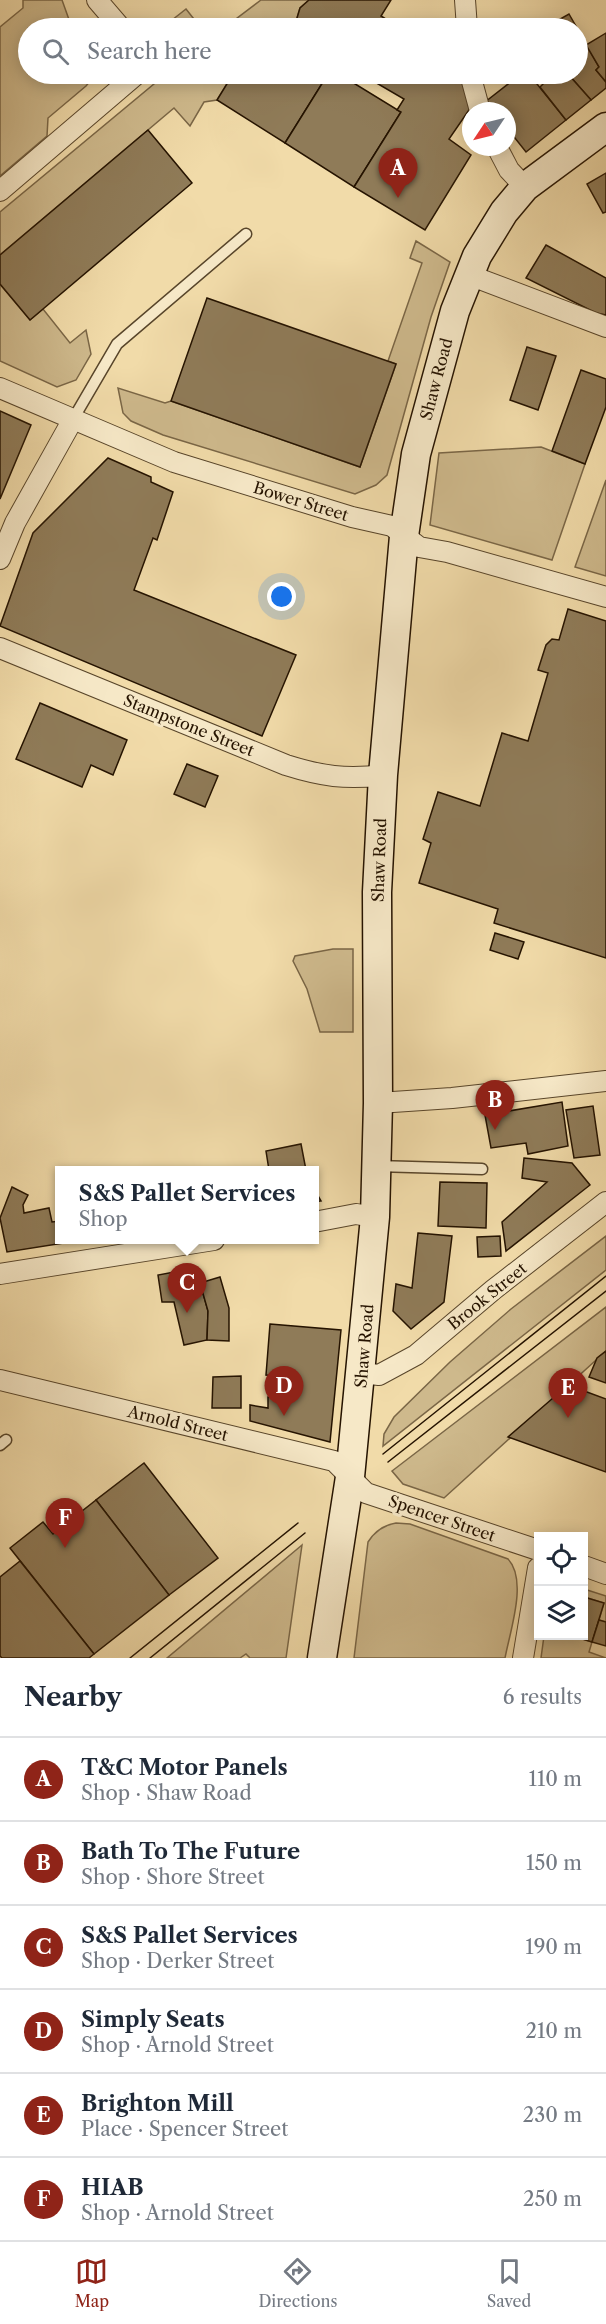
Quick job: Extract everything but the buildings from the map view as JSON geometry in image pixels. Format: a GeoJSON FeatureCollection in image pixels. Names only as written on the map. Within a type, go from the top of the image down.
{"type":"FeatureCollection","features":[{"type":"Feature","properties":{"kind":"main road","name":"Shaw Road"},"geometry":{"type":"LineString","coordinates":[[322,1658],[350,1478],[362,1373],[375,1217],[378,1103],[377,892],[383,775],[404,536],[416,454],[455,311],[468,275],[504,212],[525,187],[606,127]]}},
{"type":"Feature","properties":{"kind":"street"},"geometry":{"type":"LineString","coordinates":[[97,0],[112,18]]}},
{"type":"Feature","properties":{"kind":"street"},"geometry":{"type":"LineString","coordinates":[[465,0],[466,18]]}},
{"type":"Feature","properties":{"kind":"street"},"geometry":{"type":"LineString","coordinates":[[0,191],[125,84]]}},
{"type":"Feature","properties":{"kind":"street"},"geometry":{"type":"LineString","coordinates":[[473,84],[478,102]]}},
{"type":"Feature","properties":{"kind":"street"},"geometry":{"type":"LineString","coordinates":[[502,156],[509,170],[525,187]]}},
{"type":"Feature","properties":{"kind":"street"},"geometry":{"type":"LineString","coordinates":[[468,275],[606,327]]}},
{"type":"Feature","properties":{"kind":"street","name":"Bower Street"},"geometry":{"type":"LineString","coordinates":[[0,388],[174,462],[352,517],[392,526],[419,547],[447,552],[606,597]]}},
{"type":"Feature","properties":{"kind":"street"},"geometry":{"type":"LineString","coordinates":[[0,559],[15,524],[72,420]]}},
{"type":"Feature","properties":{"kind":"street","name":"Stampstone Street"},"geometry":{"type":"LineString","coordinates":[[0,648],[286,765],[322,777],[383,775]]}},
{"type":"Feature","properties":{"kind":"street"},"geometry":{"type":"LineString","coordinates":[[378,1103],[452,1098],[606,1081]]}},
{"type":"Feature","properties":{"kind":"street","name":"Brook Street"},"geometry":{"type":"LineString","coordinates":[[362,1373],[379,1375],[416,1355],[493,1290],[606,1202]]}},
{"type":"Feature","properties":{"kind":"street"},"geometry":{"type":"LineString","coordinates":[[319,1221],[356,1214],[375,1217]]}},
{"type":"Feature","properties":{"kind":"street"},"geometry":{"type":"LineString","coordinates":[[0,1274],[183,1244]]}},
{"type":"Feature","properties":{"kind":"street","name":"Arnold Street"},"geometry":{"type":"LineString","coordinates":[[0,1380],[334,1461],[350,1478]]}},
{"type":"Feature","properties":{"kind":"street","name":"Spencer Street"},"geometry":{"type":"LineString","coordinates":[[350,1478],[366,1493],[534,1549]]}},
{"type":"Feature","properties":{"kind":"street"},"geometry":{"type":"LineString","coordinates":[[588,1567],[606,1574]]}},
{"type":"Feature","properties":{"kind":"street"},"geometry":{"type":"LineString","coordinates":[[523,1658],[535,1586]]}},
{"type":"Feature","properties":{"kind":"lane"},"geometry":{"type":"LineString","coordinates":[[72,420],[117,344],[246,234]]}},
{"type":"Feature","properties":{"kind":"lane"},"geometry":{"type":"LineString","coordinates":[[376,1166],[482,1168]]}},
{"type":"Feature","properties":{"kind":"shaded area"},"geometry":{"type":"Polygon","coordinates":[[[23,0],[62,0],[68,18],[18,18],[18,84],[88,84],[48,118],[47,136],[0,176],[0,27],[23,8],[23,0]]]}},
{"type":"Feature","properties":{"kind":"shaded area"},"geometry":{"type":"Polygon","coordinates":[[[261,0],[309,0],[300,8],[297,18],[237,18],[261,0]]]}},
{"type":"Feature","properties":{"kind":"shaded area"},"geometry":{"type":"Polygon","coordinates":[[[186,9],[193,18],[175,18],[186,9]]]}},
{"type":"Feature","properties":{"kind":"shaded area"},"geometry":{"type":"Polygon","coordinates":[[[154,84],[227,84],[217,100],[204,102],[190,126],[174,108],[0,255],[0,212],[154,84]]]}},
{"type":"Feature","properties":{"kind":"shaded area"},"geometry":{"type":"Polygon","coordinates":[[[416,241],[450,262],[431,317],[387,475],[376,485],[355,494],[163,435],[131,421],[123,413],[118,388],[165,403],[171,401],[360,467],[396,364],[388,361],[422,263],[410,258],[416,241]]]}},
{"type":"Feature","properties":{"kind":"shaded area"},"geometry":{"type":"Polygon","coordinates":[[[0,284],[30,320],[43,309],[70,343],[86,330],[91,354],[76,380],[57,387],[0,361],[0,284]]]}},
{"type":"Feature","properties":{"kind":"shaded area"},"geometry":{"type":"Polygon","coordinates":[[[541,447],[585,464],[552,560],[430,525],[439,453],[541,447]]]}},
{"type":"Feature","properties":{"kind":"shaded area"},"geometry":{"type":"Polygon","coordinates":[[[606,480],[606,576],[575,567],[606,480]]]}},
{"type":"Feature","properties":{"kind":"shaded area"},"geometry":{"type":"Polygon","coordinates":[[[333,949],[353,949],[353,1032],[320,1032],[307,989],[293,961],[295,956],[333,949]]]}},
{"type":"Feature","properties":{"kind":"shaded area"},"geometry":{"type":"Polygon","coordinates":[[[606,1236],[606,1270],[383,1446],[384,1434],[394,1417],[450,1362],[511,1309],[606,1236]]]}},
{"type":"Feature","properties":{"kind":"shaded area"},"geometry":{"type":"Polygon","coordinates":[[[606,1307],[606,1351],[444,1498],[403,1484],[392,1471],[606,1307]]]}},
{"type":"Feature","properties":{"kind":"shaded area"},"geometry":{"type":"Polygon","coordinates":[[[396,1523],[410,1524],[508,1559],[514,1568],[517,1592],[505,1658],[354,1658],[368,1542],[380,1529],[396,1523]]]}},
{"type":"Feature","properties":{"kind":"shaded area"},"geometry":{"type":"Polygon","coordinates":[[[302,1545],[286,1658],[250,1658],[246,1654],[240,1658],[167,1658],[302,1545]]]}},
{"type":"Feature","properties":{"kind":"shaded area"},"geometry":{"type":"Polygon","coordinates":[[[588,1590],[606,1596],[606,1622],[599,1620],[604,1603],[588,1598],[588,1590]]]}},
{"type":"Feature","properties":{"kind":"shaded area"},"geometry":{"type":"Polygon","coordinates":[[[543,1640],[586,1640],[592,1642],[589,1652],[606,1658],[541,1658],[543,1640]]]}},
{"type":"Feature","properties":{"kind":"tram line"},"geometry":{"type":"LineString","coordinates":[[383,1454],[606,1276]]}},
{"type":"Feature","properties":{"kind":"tram line"},"geometry":{"type":"LineString","coordinates":[[388,1462],[606,1291]]}},
{"type":"Feature","properties":{"kind":"tram line"},"geometry":{"type":"LineString","coordinates":[[130,1658],[298,1523]]}},
{"type":"Feature","properties":{"kind":"tram line"},"geometry":{"type":"LineString","coordinates":[[150,1658],[305,1533]]}},
{"type":"Feature","properties":{"kind":"place","name":"T&C Motor Panels"},"geometry":{"type":"Point","coordinates":[398,198]}},
{"type":"Feature","properties":{"kind":"place","name":"Bath To The Future"},"geometry":{"type":"Point","coordinates":[495,1130]}},
{"type":"Feature","properties":{"kind":"place","name":"S&S Pallet Services"},"geometry":{"type":"Point","coordinates":[187,1313]}},
{"type":"Feature","properties":{"kind":"place","name":"Simply Seats"},"geometry":{"type":"Point","coordinates":[284,1416]}},
{"type":"Feature","properties":{"kind":"place","name":"Brighton Mill"},"geometry":{"type":"Point","coordinates":[568,1418]}},
{"type":"Feature","properties":{"kind":"place","name":"HIAB"},"geometry":{"type":"Point","coordinates":[65,1548]}}]}
